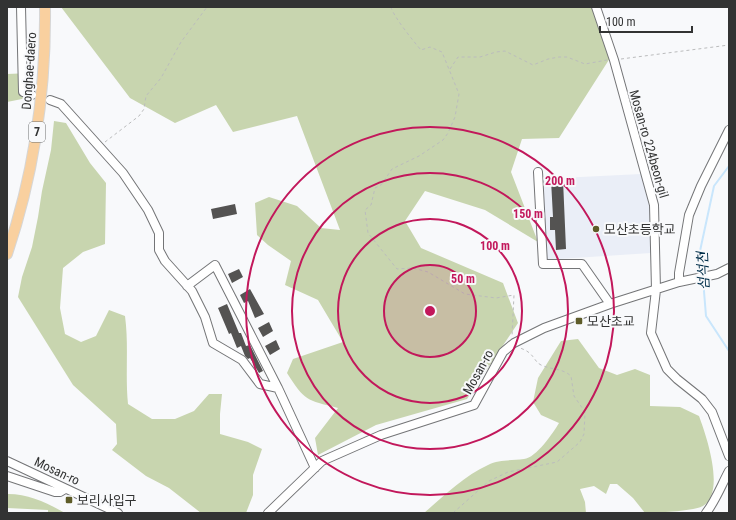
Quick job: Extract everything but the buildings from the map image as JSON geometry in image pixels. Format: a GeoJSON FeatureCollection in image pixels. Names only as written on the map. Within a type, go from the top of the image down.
{"type":"FeatureCollection","features":[{"type":"Feature","properties":{"kind":"main road","name":"Donghae-daero"},"geometry":{"type":"LineString","coordinates":[[7,254],[17,223],[38,125],[44,85],[45,7]]}},
{"type":"Feature","properties":{"kind":"street"},"geometry":{"type":"LineString","coordinates":[[21,7],[23,92],[32,95]]}},
{"type":"Feature","properties":{"kind":"street","name":"Mosan-ro 224beon-gil"},"geometry":{"type":"LineString","coordinates":[[596,7],[614,60],[654,205],[656,290],[651,333],[660,357],[667,369],[702,399],[712,412],[729,456]]}},
{"type":"Feature","properties":{"kind":"street"},"geometry":{"type":"LineString","coordinates":[[50,100],[61,104],[99,146],[123,173],[148,210],[160,233],[159,250],[165,261],[192,291],[205,317],[213,342],[242,360],[260,384],[278,388]]}},
{"type":"Feature","properties":{"kind":"street"},"geometry":{"type":"LineString","coordinates":[[679,282],[679,273],[689,215],[701,186],[729,130]]}},
{"type":"Feature","properties":{"kind":"street"},"geometry":{"type":"LineString","coordinates":[[538,172],[542,264],[582,264],[610,304]]}},
{"type":"Feature","properties":{"kind":"street"},"geometry":{"type":"LineString","coordinates":[[187,286],[215,265],[278,388],[315,468]]}},
{"type":"Feature","properties":{"kind":"street","name":"Mosan-ro"},"geometry":{"type":"LineString","coordinates":[[268,513],[322,461],[381,435],[474,404],[503,352],[514,343],[544,328],[610,304],[679,282],[717,274],[729,268]]}},
{"type":"Feature","properties":{"kind":"street","name":"Mosan-ro"},"geometry":{"type":"LineString","coordinates":[[7,461],[118,513]]}},
{"type":"Feature","properties":{"kind":"street"},"geometry":{"type":"LineString","coordinates":[[706,513],[718,496],[729,471]]}},
{"type":"Feature","properties":{"kind":"street"},"geometry":{"type":"LineString","coordinates":[[7,476],[55,492],[60,492],[65,489]]}},
{"type":"Feature","properties":{"kind":"path"},"geometry":{"type":"LineString","coordinates":[[99,146],[139,116],[144,109],[146,96],[161,78],[181,42],[207,7]]}},
{"type":"Feature","properties":{"kind":"path"},"geometry":{"type":"LineString","coordinates":[[391,7],[393,15],[401,22],[420,48],[423,50],[430,47],[441,51],[459,94],[455,117],[443,140],[425,152],[392,169],[381,185],[374,188],[371,205],[366,207],[365,210],[366,230],[371,239],[397,269],[413,268],[428,272],[465,294],[496,298],[514,295],[515,301],[512,340],[519,348],[528,351],[540,364],[561,369],[570,376],[574,396],[585,412],[584,434],[580,442],[560,460],[502,474],[484,484],[452,513]]}},
{"type":"Feature","properties":{"kind":"path"},"geometry":{"type":"LineString","coordinates":[[450,70],[458,57],[480,57],[500,51],[509,52],[534,65],[548,59],[559,57],[567,57],[585,64],[729,45]]}},
{"type":"Feature","properties":{"kind":"shaded area","name":"모산초등학교"},"geometry":{"type":"Polygon","coordinates":[[[641,174],[650,205],[651,253],[543,260],[540,179],[641,174]]]}},
{"type":"Feature","properties":{"kind":"green space"},"geometry":{"type":"Polygon","coordinates":[[[61,7],[594,7],[612,55],[559,138],[522,139],[511,172],[538,242],[485,210],[425,191],[405,221],[421,248],[503,283],[518,323],[467,399],[376,425],[318,455],[315,438],[338,408],[307,398],[298,389],[287,373],[293,359],[343,342],[318,300],[285,285],[291,261],[268,245],[257,235],[255,203],[269,197],[297,206],[321,228],[340,230],[297,116],[233,132],[216,105],[175,123],[130,98],[61,7]]]}},
{"type":"Feature","properties":{"kind":"green space"},"geometry":{"type":"Polygon","coordinates":[[[31,73],[27,98],[7,102],[7,74],[31,73]]]}},
{"type":"Feature","properties":{"kind":"green space"},"geometry":{"type":"Polygon","coordinates":[[[54,121],[66,123],[90,163],[106,183],[105,244],[83,252],[63,268],[60,308],[65,334],[81,342],[96,336],[109,310],[125,316],[127,338],[128,404],[152,419],[175,419],[194,411],[209,394],[222,394],[220,434],[248,442],[262,449],[253,475],[253,495],[246,513],[201,513],[169,488],[146,476],[112,450],[117,444],[116,424],[73,385],[18,297],[22,277],[32,247],[51,150],[54,121]]]}},
{"type":"Feature","properties":{"kind":"green space"},"geometry":{"type":"Polygon","coordinates":[[[578,339],[599,368],[617,375],[635,369],[650,375],[650,406],[680,407],[699,416],[706,436],[714,476],[713,489],[710,499],[703,506],[698,508],[645,513],[633,498],[617,484],[610,484],[606,494],[594,486],[580,489],[585,502],[586,513],[424,513],[454,487],[479,470],[496,462],[529,458],[539,450],[559,423],[541,415],[533,402],[538,378],[561,341],[578,339]]]}},
{"type":"Feature","properties":{"kind":"green space"},"geometry":{"type":"Polygon","coordinates":[[[8,494],[31,497],[65,513],[48,513],[48,510],[7,508],[8,494]]]}},
{"type":"Feature","properties":{"kind":"waterway","name":"섬석천"},"geometry":{"type":"LineString","coordinates":[[702,275],[700,251],[714,186],[729,166]]}},
{"type":"Feature","properties":{"kind":"waterway","name":"섬석천"},"geometry":{"type":"LineString","coordinates":[[703,279],[706,316],[729,351]]}},
{"type":"Feature","properties":{"kind":"place","name":"모산초등학교"},"geometry":{"type":"Point","coordinates":[596,229]}},
{"type":"Feature","properties":{"kind":"place","name":"모산초교"},"geometry":{"type":"Point","coordinates":[579,321]}},
{"type":"Feature","properties":{"kind":"place","name":"보리사입구"},"geometry":{"type":"Point","coordinates":[69,500]}}]}
